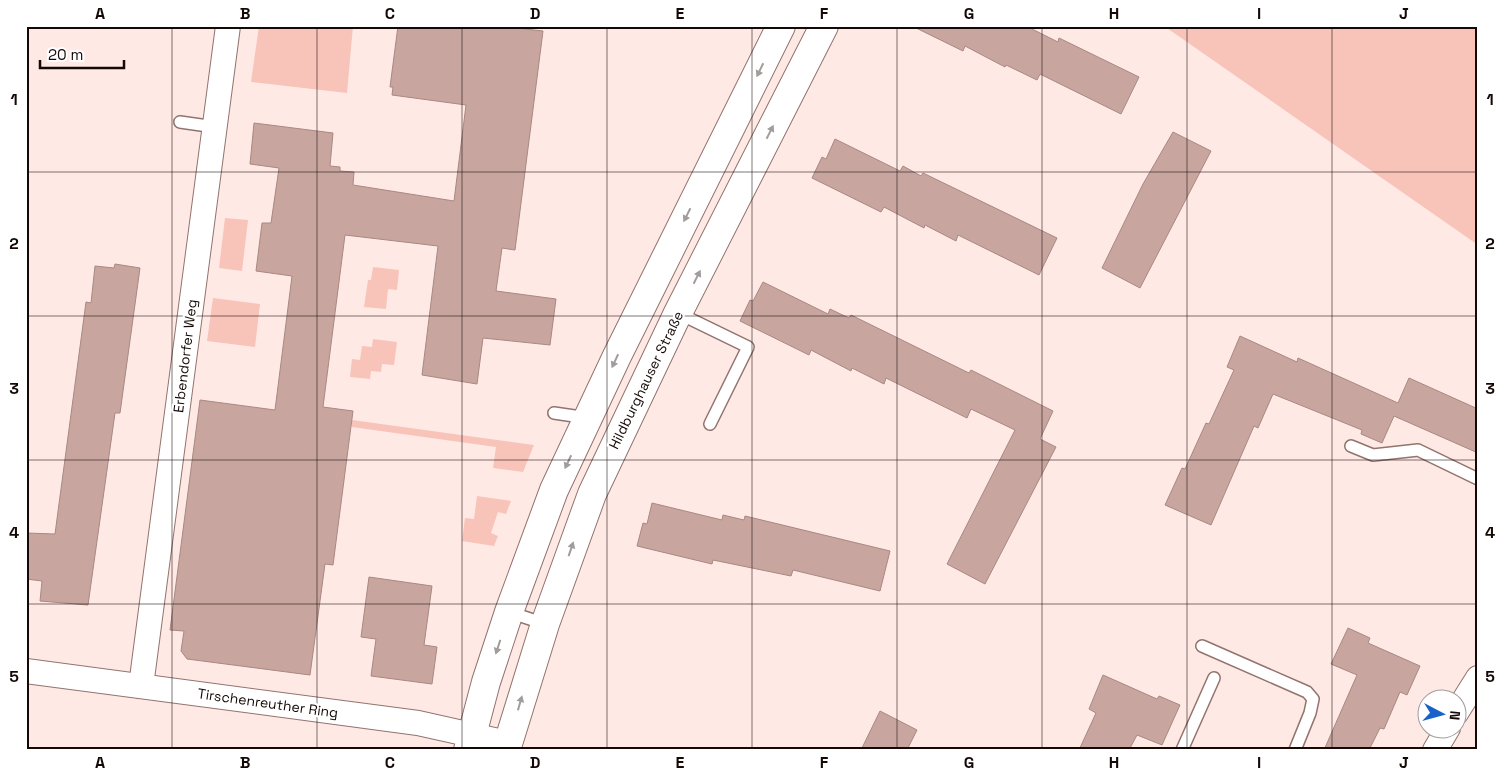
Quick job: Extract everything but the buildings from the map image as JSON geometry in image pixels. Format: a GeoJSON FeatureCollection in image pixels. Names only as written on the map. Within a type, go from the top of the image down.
{"type":"FeatureCollection","features":[{"type":"Feature","properties":{"kind":"main road"},"geometry":{"type":"LineString","coordinates":[[470,742],[509,612],[554,490],[781,26]]}},
{"type":"Feature","properties":{"kind":"main road","name":"Hildburghauser Straße"},"geometry":{"type":"LineString","coordinates":[[507,746],[545,624],[592,494],[678,313],[824,26]]}},
{"type":"Feature","properties":{"kind":"street","name":"Erbendorfer Weg"},"geometry":{"type":"LineString","coordinates":[[141,686],[228,26]]}},
{"type":"Feature","properties":{"kind":"street","name":"Tirschenreuther Ring"},"geometry":{"type":"LineString","coordinates":[[26,670],[418,723],[470,742],[507,746]]}},
{"type":"Feature","properties":{"kind":"street"},"geometry":{"type":"LineString","coordinates":[[1466,697],[1478,678]]}},
{"type":"Feature","properties":{"kind":"street"},"geometry":{"type":"LineString","coordinates":[[1435,750],[1442,738]]}},
{"type":"Feature","properties":{"kind":"lane"},"geometry":{"type":"LineString","coordinates":[[180,122],[215,127]]}},
{"type":"Feature","properties":{"kind":"lane"},"geometry":{"type":"LineString","coordinates":[[678,313],[748,347],[710,424]]}},
{"type":"Feature","properties":{"kind":"lane"},"geometry":{"type":"LineString","coordinates":[[554,412],[588,418]]}},
{"type":"Feature","properties":{"kind":"lane"},"geometry":{"type":"LineString","coordinates":[[1351,446],[1373,455],[1418,450],[1478,479]]}},
{"type":"Feature","properties":{"kind":"lane"},"geometry":{"type":"LineString","coordinates":[[509,612],[545,624]]}},
{"type":"Feature","properties":{"kind":"lane"},"geometry":{"type":"LineString","coordinates":[[1202,646],[1307,692],[1313,699],[1310,714],[1295,750]]}},
{"type":"Feature","properties":{"kind":"lane"},"geometry":{"type":"LineString","coordinates":[[1182,750],[1214,678]]}},
{"type":"Feature","properties":{"kind":"shaded area"},"geometry":{"type":"Polygon","coordinates":[[[259,26],[353,26],[347,93],[251,82],[259,26]]]}},
{"type":"Feature","properties":{"kind":"shaded area"},"geometry":{"type":"Polygon","coordinates":[[[1164,26],[1478,26],[1478,245],[1164,26]]]}},
{"type":"Feature","properties":{"kind":"shaded area"},"geometry":{"type":"Polygon","coordinates":[[[225,218],[248,220],[242,271],[219,268],[225,218]]]}},
{"type":"Feature","properties":{"kind":"shaded area"},"geometry":{"type":"Polygon","coordinates":[[[373,267],[399,270],[397,290],[388,289],[386,309],[364,307],[368,280],[371,280],[373,267]]]}},
{"type":"Feature","properties":{"kind":"shaded area"},"geometry":{"type":"Polygon","coordinates":[[[213,298],[260,304],[255,347],[207,341],[213,298]]]}},
{"type":"Feature","properties":{"kind":"shaded area"},"geometry":{"type":"Polygon","coordinates":[[[373,339],[397,342],[394,365],[382,364],[381,372],[371,371],[370,379],[350,377],[352,359],[360,360],[362,346],[372,347],[373,339]]]}},
{"type":"Feature","properties":{"kind":"shaded area"},"geometry":{"type":"Polygon","coordinates":[[[352,420],[534,445],[523,472],[493,468],[496,447],[352,427],[352,420]]]}},
{"type":"Feature","properties":{"kind":"shaded area"},"geometry":{"type":"Polygon","coordinates":[[[477,496],[511,501],[506,514],[498,512],[491,533],[498,536],[494,546],[462,541],[465,518],[474,519],[477,496]]]}}]}
